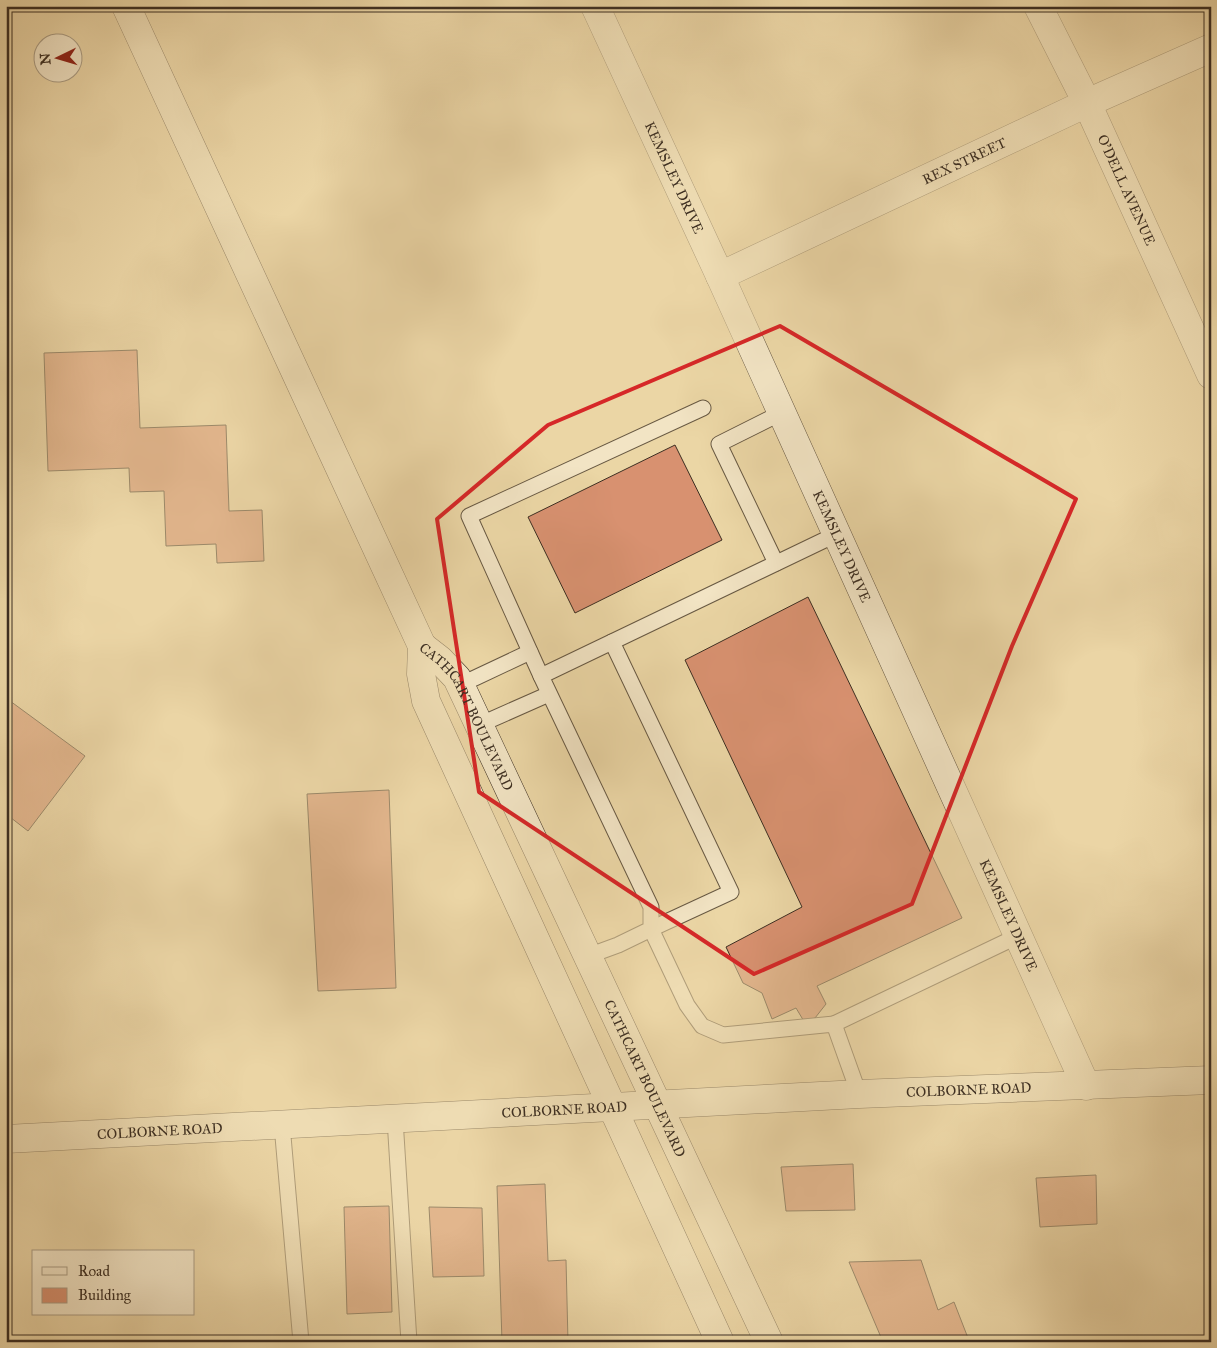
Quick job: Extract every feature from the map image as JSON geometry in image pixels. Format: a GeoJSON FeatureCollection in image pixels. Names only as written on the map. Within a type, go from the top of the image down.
{"type":"FeatureCollection","features":[{"type":"Feature","properties":{"kind":"street"},"geometry":{"type":"LineString","coordinates":[[126,6],[422,646]]}},
{"type":"Feature","properties":{"kind":"street","name":"KEMSLEY DRIVE"},"geometry":{"type":"LineString","coordinates":[[595,6],[720,276],[1086,1086]]}},
{"type":"Feature","properties":{"kind":"street","name":"O'DELL AVENUE"},"geometry":{"type":"LineString","coordinates":[[1038,6],[1087,103],[1211,375]]}},
{"type":"Feature","properties":{"kind":"street","name":"REX STREET"},"geometry":{"type":"LineString","coordinates":[[720,276],[1087,103],[1211,48]]}},
{"type":"Feature","properties":{"kind":"street","name":"CATHCART BOULEVARD"},"geometry":{"type":"LineString","coordinates":[[422,646],[440,660],[457,678],[769,1342]]}},
{"type":"Feature","properties":{"kind":"street","name":"CATHCART BOULEVARD"},"geometry":{"type":"LineString","coordinates":[[422,646],[422,674],[426,700],[720,1342]]}},
{"type":"Feature","properties":{"kind":"street","name":"COLBORNE ROAD"},"geometry":{"type":"LineString","coordinates":[[6,1139],[859,1094],[1211,1080]]}},
{"type":"Feature","properties":{"kind":"lane"},"geometry":{"type":"LineString","coordinates":[[703,408],[469,516],[549,694],[651,907],[651,929],[686,1005],[702,1026],[723,1035],[834,1024],[1018,936]]}},
{"type":"Feature","properties":{"kind":"lane"},"geometry":{"type":"LineString","coordinates":[[776,563],[719,444],[781,413]]}},
{"type":"Feature","properties":{"kind":"lane"},"geometry":{"type":"LineString","coordinates":[[541,676],[836,534]]}},
{"type":"Feature","properties":{"kind":"lane"},"geometry":{"type":"LineString","coordinates":[[588,956],[618,945],[731,892],[612,642]]}},
{"type":"Feature","properties":{"kind":"lane"},"geometry":{"type":"LineString","coordinates":[[460,685],[530,652]]}},
{"type":"Feature","properties":{"kind":"lane"},"geometry":{"type":"LineString","coordinates":[[479,725],[549,694]]}},
{"type":"Feature","properties":{"kind":"lane"},"geometry":{"type":"LineString","coordinates":[[834,1024],[859,1094]]}},
{"type":"Feature","properties":{"kind":"lane"},"geometry":{"type":"LineString","coordinates":[[395,1119],[408,1342]]}},
{"type":"Feature","properties":{"kind":"lane"},"geometry":{"type":"LineString","coordinates":[[282,1125],[301,1342]]}},
{"type":"Feature","properties":{"kind":"highlighted area"},"geometry":{"type":"Polygon","coordinates":[[[780,326],[1076,499],[1012,646],[912,904],[754,974],[479,792],[437,519],[548,425],[780,326]]]}},
{"type":"Feature","properties":{"kind":"building"},"geometry":{"type":"Polygon","coordinates":[[[137,350],[140,428],[226,425],[229,511],[262,510],[264,561],[217,563],[216,544],[166,546],[164,491],[130,492],[129,468],[48,471],[44,353],[137,350]]]}},
{"type":"Feature","properties":{"kind":"building"},"geometry":{"type":"Polygon","coordinates":[[[675,445],[722,540],[575,613],[528,517],[675,445]]]}},
{"type":"Feature","properties":{"kind":"building"},"geometry":{"type":"Polygon","coordinates":[[[808,597],[962,918],[817,986],[826,1004],[815,1018],[805,1023],[796,1008],[772,1019],[762,993],[743,983],[726,947],[802,907],[685,660],[808,597]]]}},
{"type":"Feature","properties":{"kind":"building"},"geometry":{"type":"Polygon","coordinates":[[[6,698],[85,756],[28,831],[6,814],[6,698]]]}},
{"type":"Feature","properties":{"kind":"building"},"geometry":{"type":"Polygon","coordinates":[[[389,790],[396,988],[318,991],[307,794],[389,790]]]}},
{"type":"Feature","properties":{"kind":"building"},"geometry":{"type":"Polygon","coordinates":[[[853,1164],[855,1210],[786,1211],[781,1167],[853,1164]]]}},
{"type":"Feature","properties":{"kind":"building"},"geometry":{"type":"Polygon","coordinates":[[[1096,1175],[1097,1224],[1040,1227],[1036,1178],[1096,1175]]]}},
{"type":"Feature","properties":{"kind":"building"},"geometry":{"type":"Polygon","coordinates":[[[545,1184],[548,1261],[566,1260],[568,1342],[502,1342],[497,1186],[545,1184]]]}},
{"type":"Feature","properties":{"kind":"building"},"geometry":{"type":"Polygon","coordinates":[[[389,1206],[392,1312],[347,1314],[344,1207],[389,1206]]]}},
{"type":"Feature","properties":{"kind":"building"},"geometry":{"type":"Polygon","coordinates":[[[429,1207],[482,1208],[484,1276],[433,1277],[429,1207]]]}},
{"type":"Feature","properties":{"kind":"building"},"geometry":{"type":"Polygon","coordinates":[[[921,1260],[938,1310],[954,1302],[968,1338],[960,1342],[883,1342],[849,1262],[921,1260]]]}},
{"type":"Feature","properties":{"kind":"building"},"geometry":{"type":"Polygon","coordinates":[[[578,1338],[663,1338],[663,1342],[578,1342],[578,1338]]]}}]}
